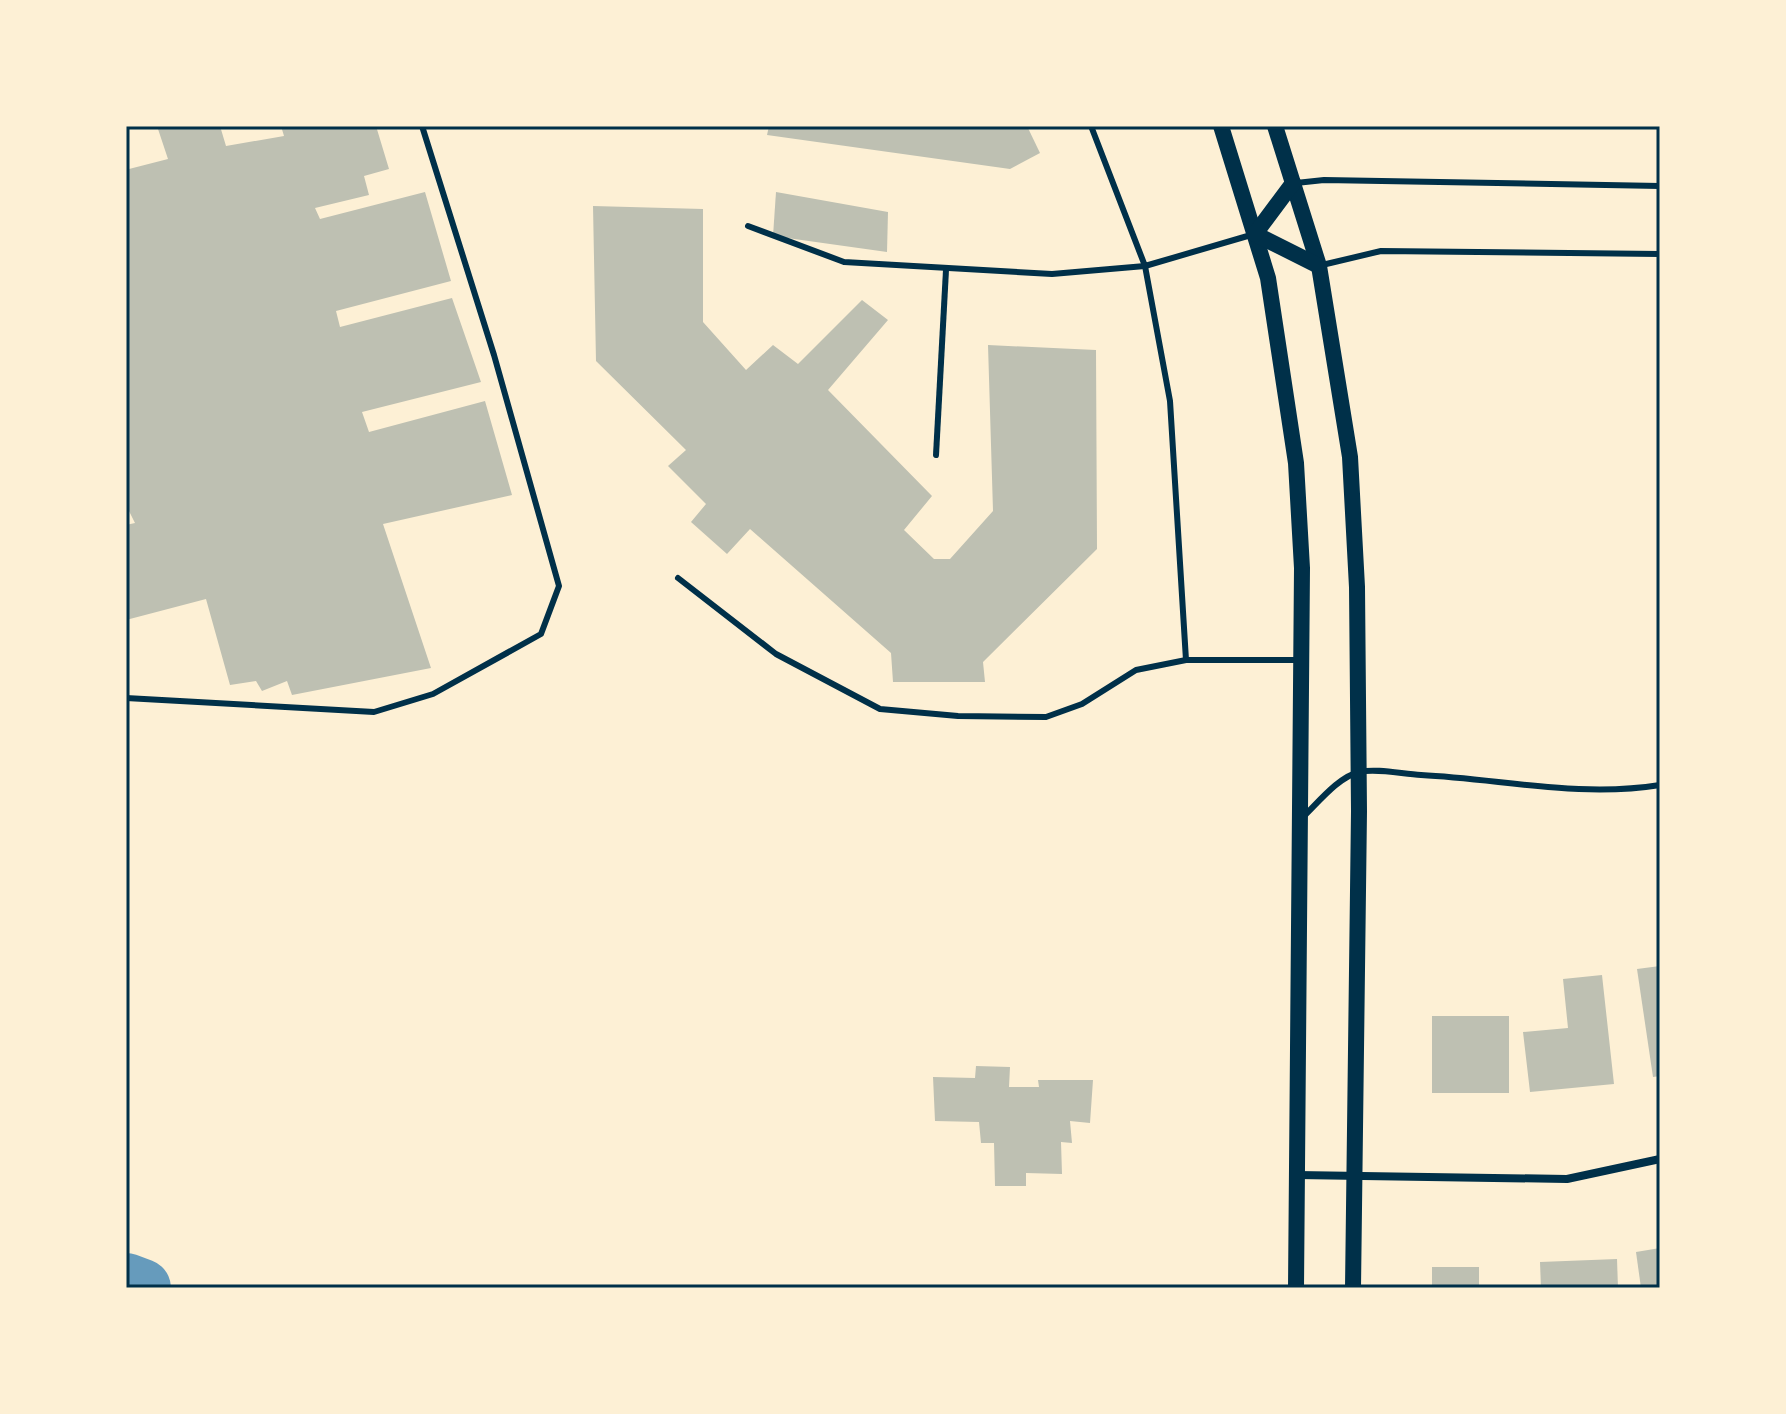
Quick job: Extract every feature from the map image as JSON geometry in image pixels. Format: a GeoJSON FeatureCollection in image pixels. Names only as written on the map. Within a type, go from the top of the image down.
{"type":"FeatureCollection","features":[{"type":"Feature","properties":{"kind":"main road"},"geometry":{"type":"LineString","coordinates":[[1221,126],[1268,278],[1296,463],[1302,568],[1296,1288]]}},
{"type":"Feature","properties":{"kind":"main road"},"geometry":{"type":"LineString","coordinates":[[1275,126],[1319,266],[1350,457],[1357,587],[1358,772],[1353,1288]]}},
{"type":"Feature","properties":{"kind":"main road"},"geometry":{"type":"LineString","coordinates":[[1255,234],[1293,183]]}},
{"type":"Feature","properties":{"kind":"main road"},"geometry":{"type":"LineString","coordinates":[[1255,234],[1319,266]]}},
{"type":"Feature","properties":{"kind":"street"},"geometry":{"type":"LineString","coordinates":[[1297,1175],[1567,1179],[1660,1159]]}},
{"type":"Feature","properties":{"kind":"lane"},"geometry":{"type":"LineString","coordinates":[[126,698],[374,712],[433,694],[541,634],[559,586],[494,355],[422,126]]}},
{"type":"Feature","properties":{"kind":"lane"},"geometry":{"type":"LineString","coordinates":[[1091,126],[1145,266],[1170,401],[1186,660]]}},
{"type":"Feature","properties":{"kind":"lane"},"geometry":{"type":"LineString","coordinates":[[1293,183],[1324,180],[1660,186]]}},
{"type":"Feature","properties":{"kind":"lane"},"geometry":{"type":"LineString","coordinates":[[748,226],[844,262],[1052,274],[1145,266],[1255,234]]}},
{"type":"Feature","properties":{"kind":"lane"},"geometry":{"type":"LineString","coordinates":[[1319,266],[1381,251],[1660,254]]}},
{"type":"Feature","properties":{"kind":"lane"},"geometry":{"type":"LineString","coordinates":[[936,455],[946,270]]}},
{"type":"Feature","properties":{"kind":"lane"},"geometry":{"type":"LineString","coordinates":[[678,578],[776,654],[880,709],[958,716],[1046,717],[1082,704],[1136,670],[1186,660],[1301,660]]}},
{"type":"Feature","properties":{"kind":"lane"},"geometry":{"type":"LineString","coordinates":[[1300,821],[1339,784],[1358,772],[1468,778],[1542,788],[1616,792],[1660,785]]}},
{"type":"Feature","properties":{"kind":"building"},"geometry":{"type":"Polygon","coordinates":[[[157,126],[220,126],[226,146],[284,136],[281,126],[376,126],[389,169],[364,176],[369,195],[315,208],[320,219],[425,192],[451,281],[336,311],[340,327],[452,298],[481,382],[362,412],[369,432],[485,401],[512,495],[383,524],[431,668],[292,695],[287,681],[262,691],[256,681],[230,685],[206,599],[126,620],[126,525],[135,523],[126,505],[126,160],[129,169],[168,159],[157,126]]]}},
{"type":"Feature","properties":{"kind":"building"},"geometry":{"type":"Polygon","coordinates":[[[769,126],[1027,126],[1040,153],[1010,169],[767,135],[769,126]]]}},
{"type":"Feature","properties":{"kind":"building"},"geometry":{"type":"Polygon","coordinates":[[[776,192],[888,212],[887,252],[773,236],[776,192]]]}},
{"type":"Feature","properties":{"kind":"building"},"geometry":{"type":"Polygon","coordinates":[[[593,206],[703,209],[703,322],[746,370],[773,345],[798,364],[862,300],[888,320],[828,390],[932,496],[904,530],[934,559],[950,559],[993,511],[988,345],[1096,350],[1097,549],[983,662],[985,682],[893,682],[891,653],[750,529],[727,554],[691,522],[706,504],[668,466],[686,450],[596,361],[593,206]]]}},
{"type":"Feature","properties":{"kind":"building"},"geometry":{"type":"Polygon","coordinates":[[[1660,966],[1660,1076],[1653,1077],[1637,969],[1660,966]]]}},
{"type":"Feature","properties":{"kind":"building"},"geometry":{"type":"Polygon","coordinates":[[[1602,975],[1614,1084],[1530,1092],[1523,1032],[1568,1028],[1563,979],[1602,975]]]}},
{"type":"Feature","properties":{"kind":"building"},"geometry":{"type":"Polygon","coordinates":[[[1432,1016],[1509,1016],[1509,1093],[1432,1093],[1432,1016]]]}},
{"type":"Feature","properties":{"kind":"building"},"geometry":{"type":"Polygon","coordinates":[[[976,1066],[1010,1067],[1009,1087],[1039,1087],[1038,1080],[1093,1080],[1090,1123],[1070,1121],[1072,1143],[1061,1142],[1062,1174],[1026,1173],[1026,1186],[995,1186],[994,1143],[981,1143],[979,1122],[935,1121],[933,1077],[975,1078],[976,1066]]]}},
{"type":"Feature","properties":{"kind":"building"},"geometry":{"type":"Polygon","coordinates":[[[1660,1248],[1660,1288],[1641,1288],[1636,1252],[1660,1248]]]}},
{"type":"Feature","properties":{"kind":"building"},"geometry":{"type":"Polygon","coordinates":[[[1617,1259],[1618,1288],[1541,1288],[1540,1262],[1617,1259]]]}},
{"type":"Feature","properties":{"kind":"building"},"geometry":{"type":"Polygon","coordinates":[[[1432,1267],[1479,1267],[1479,1288],[1432,1288],[1432,1267]]]}},
{"type":"Feature","properties":{"kind":"waterway"},"geometry":{"type":"LineString","coordinates":[[126,1282],[142,1288]]}}]}
